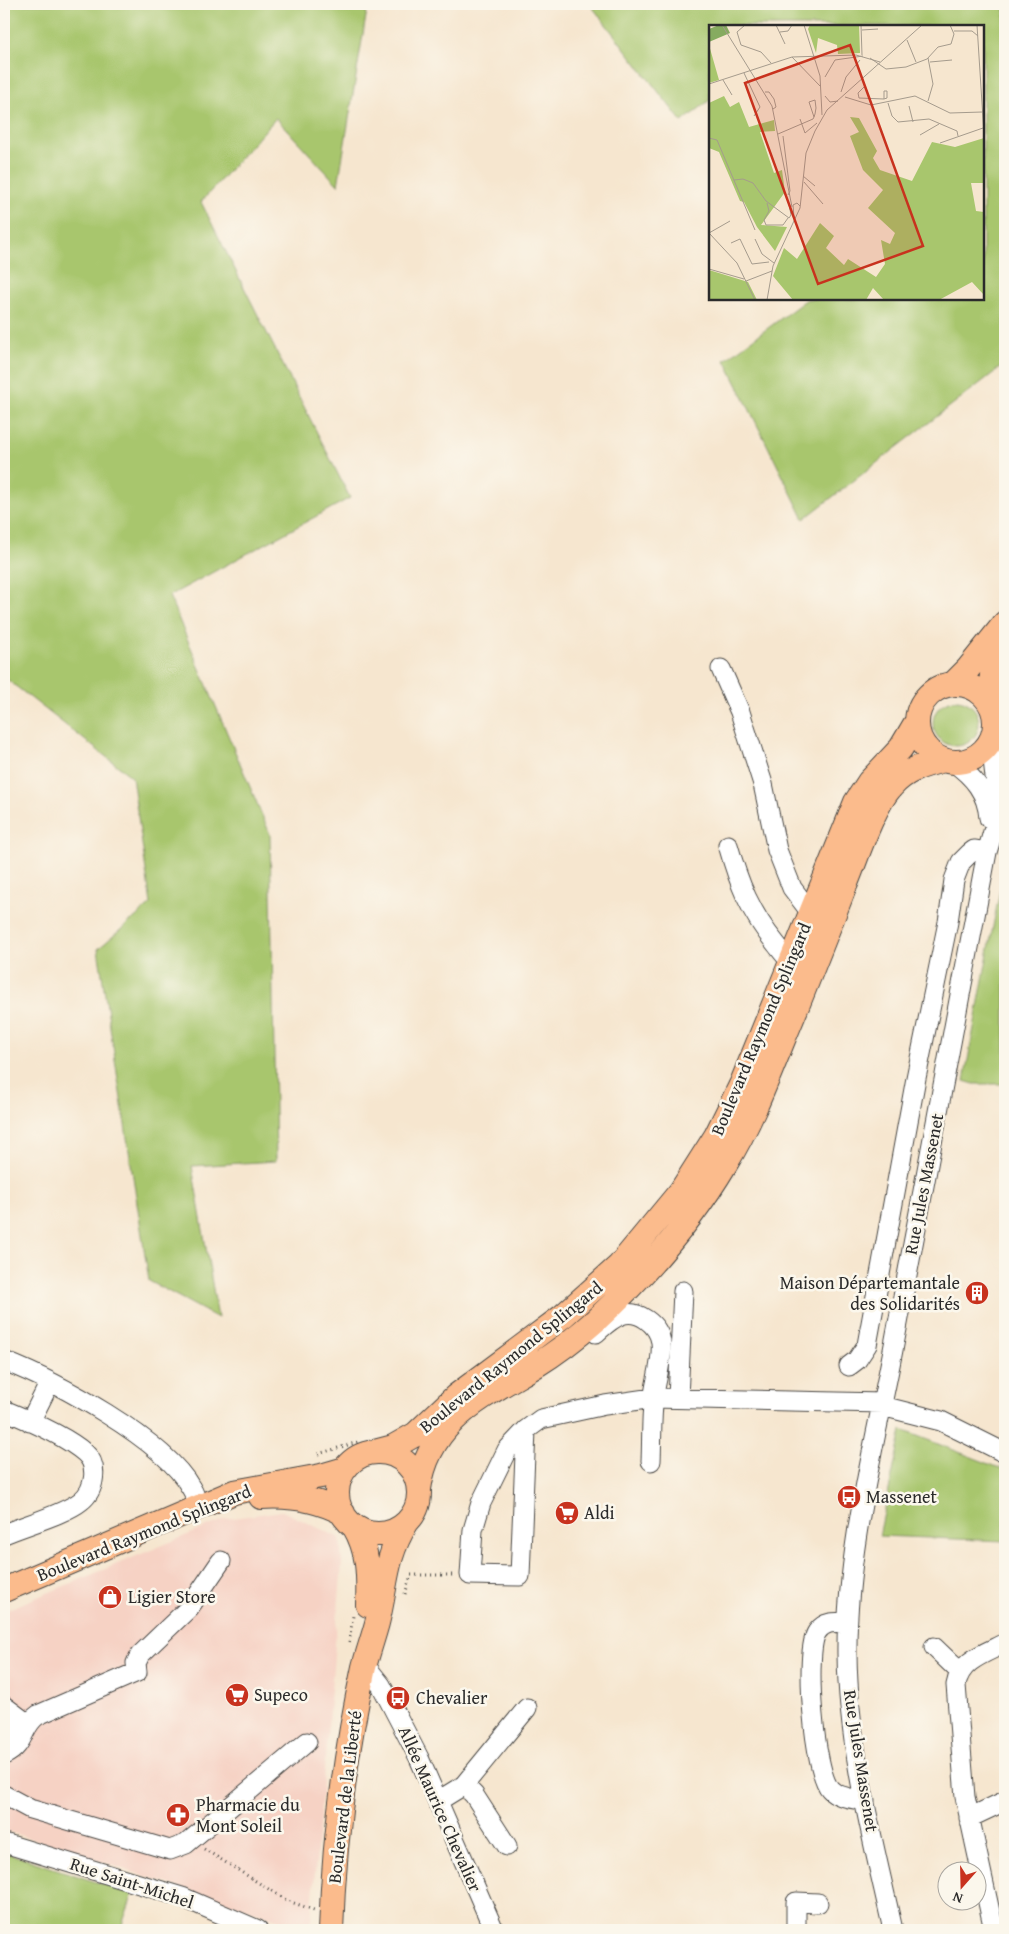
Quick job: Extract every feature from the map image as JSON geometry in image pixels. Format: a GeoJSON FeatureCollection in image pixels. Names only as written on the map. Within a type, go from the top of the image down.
{"type":"FeatureCollection","features":[{"type":"Feature","properties":{"kind":"main road"},"geometry":{"type":"LineString","coordinates":[[953,684],[968,669],[1005,623]]}},
{"type":"Feature","properties":{"kind":"main road"},"geometry":{"type":"LineString","coordinates":[[996,719],[974,688],[953,684],[941,686],[928,695],[919,709],[918,733],[925,747],[934,755],[949,761],[966,761],[981,754],[989,745],[996,719],[992,675],[1005,639]]}},
{"type":"Feature","properties":{"kind":"main road","name":"Boulevard Raymond Splingard"},"geometry":{"type":"LineString","coordinates":[[419,1489],[426,1459],[450,1424],[476,1400],[582,1338],[659,1255],[717,1178],[750,1119],[801,968],[811,913],[859,797],[869,782],[901,748],[917,721]]}},
{"type":"Feature","properties":{"kind":"main road","name":"Boulevard Raymond Splingard"},"geometry":{"type":"LineString","coordinates":[[374,1452],[393,1447],[416,1434],[456,1396],[564,1316],[634,1250],[681,1191],[705,1156],[858,855],[886,793],[905,774],[923,766],[949,761]]}},
{"type":"Feature","properties":{"kind":"main road"},"geometry":{"type":"LineString","coordinates":[[198,1509],[246,1498],[276,1496],[319,1502],[348,1519],[365,1532],[378,1534],[391,1531],[406,1522],[416,1509],[419,1489],[415,1476],[404,1461],[392,1454],[374,1452],[359,1456],[344,1469],[339,1480],[337,1493],[348,1519]]}},
{"type":"Feature","properties":{"kind":"main road","name":"Boulevard Raymond Splingard"},"geometry":{"type":"LineString","coordinates":[[4,1590],[243,1490],[321,1476],[344,1469]]}},
{"type":"Feature","properties":{"kind":"main road","name":"Boulevard de la Liberté"},"geometry":{"type":"LineString","coordinates":[[331,1923],[336,1844],[356,1658],[368,1598],[367,1555],[361,1538],[348,1519]]}},
{"type":"Feature","properties":{"kind":"main road","name":"Boulevard de la Liberté"},"geometry":{"type":"LineString","coordinates":[[356,1658],[378,1620],[388,1560],[406,1522]]}},
{"type":"Feature","properties":{"kind":"street"},"geometry":{"type":"LineString","coordinates":[[721,669],[740,712],[763,784],[777,850],[792,888],[811,913]]}},
{"type":"Feature","properties":{"kind":"street","name":"Rue Jules Massenet"},"geometry":{"type":"LineString","coordinates":[[894,1930],[865,1801],[849,1708],[847,1623],[853,1565],[987,852],[997,811],[992,763],[996,719]]}},
{"type":"Feature","properties":{"kind":"street","name":"Rue Jules Massenet"},"geometry":{"type":"LineString","coordinates":[[949,761],[975,781],[986,800],[988,818],[987,852]]}},
{"type":"Feature","properties":{"kind":"street"},"geometry":{"type":"LineString","coordinates":[[728,845],[739,884],[758,922],[801,968]]}},
{"type":"Feature","properties":{"kind":"street"},"geometry":{"type":"LineString","coordinates":[[848,1366],[864,1353],[867,1346],[916,1078],[956,874],[961,862],[974,850],[987,852]]}},
{"type":"Feature","properties":{"kind":"street"},"geometry":{"type":"LineString","coordinates":[[916,1078],[944,1082]]}},
{"type":"Feature","properties":{"kind":"street"},"geometry":{"type":"LineString","coordinates":[[678,1398],[683,1291]]}},
{"type":"Feature","properties":{"kind":"street"},"geometry":{"type":"LineString","coordinates":[[564,1316],[582,1338],[623,1314],[636,1315],[652,1324],[658,1332],[661,1342],[653,1398],[651,1461]]}},
{"type":"Feature","properties":{"kind":"street"},"geometry":{"type":"LineString","coordinates":[[4,1362],[50,1382],[101,1411],[153,1448],[187,1481],[194,1493],[198,1509]]}},
{"type":"Feature","properties":{"kind":"street"},"geometry":{"type":"LineString","coordinates":[[30,1422],[50,1382]]}},
{"type":"Feature","properties":{"kind":"street"},"geometry":{"type":"LineString","coordinates":[[526,1430],[520,1576],[470,1574],[472,1539],[478,1511],[502,1459],[513,1442],[526,1430],[550,1416],[604,1405],[653,1398],[883,1405],[942,1420],[1005,1453]]}},
{"type":"Feature","properties":{"kind":"street"},"geometry":{"type":"LineString","coordinates":[[4,1410],[30,1422],[86,1454],[93,1467],[93,1483],[86,1496],[74,1505],[4,1534]]}},
{"type":"Feature","properties":{"kind":"street"},"geometry":{"type":"LineString","coordinates":[[4,1733],[28,1724],[38,1715],[137,1672],[136,1663],[140,1654],[189,1608],[221,1561]]}},
{"type":"Feature","properties":{"kind":"street"},"geometry":{"type":"LineString","coordinates":[[847,1623],[827,1623],[821,1627],[814,1638],[810,1660],[813,1712],[821,1766],[828,1787],[839,1795],[865,1801]]}},
{"type":"Feature","properties":{"kind":"street"},"geometry":{"type":"LineString","coordinates":[[994,1930],[964,1791],[956,1689],[960,1672],[971,1660],[1005,1643]]}},
{"type":"Feature","properties":{"kind":"street"},"geometry":{"type":"LineString","coordinates":[[934,1647],[960,1672]]}},
{"type":"Feature","properties":{"kind":"street","name":"Allée Maurice Chevalier"},"geometry":{"type":"LineString","coordinates":[[356,1658],[378,1681],[389,1700],[438,1801],[494,1930]]}},
{"type":"Feature","properties":{"kind":"street"},"geometry":{"type":"LineString","coordinates":[[4,1706],[28,1724]]}},
{"type":"Feature","properties":{"kind":"street"},"geometry":{"type":"LineString","coordinates":[[438,1801],[464,1785],[527,1708]]}},
{"type":"Feature","properties":{"kind":"street"},"geometry":{"type":"LineString","coordinates":[[4,1755],[19,1744],[28,1724]]}},
{"type":"Feature","properties":{"kind":"street"},"geometry":{"type":"LineString","coordinates":[[4,1795],[44,1814],[163,1849],[180,1847],[190,1841],[307,1742]]}},
{"type":"Feature","properties":{"kind":"street"},"geometry":{"type":"LineString","coordinates":[[464,1785],[474,1796],[507,1846]]}},
{"type":"Feature","properties":{"kind":"street"},"geometry":{"type":"LineString","coordinates":[[969,1818],[1005,1800]]}},
{"type":"Feature","properties":{"kind":"street"},"geometry":{"type":"LineString","coordinates":[[4,1805],[44,1814]]}},
{"type":"Feature","properties":{"kind":"street","name":"Rue Saint-Michel"},"geometry":{"type":"LineString","coordinates":[[4,1843],[182,1897],[258,1930]]}},
{"type":"Feature","properties":{"kind":"street"},"geometry":{"type":"LineString","coordinates":[[796,1930],[796,1902],[818,1903]]}},
{"type":"Feature","properties":{"kind":"path"},"geometry":{"type":"LineString","coordinates":[[402,1602],[411,1575],[440,1576]]}},
{"type":"Feature","properties":{"kind":"path"},"geometry":{"type":"LineString","coordinates":[[354,1615],[356,1658]]}},
{"type":"Feature","properties":{"kind":"path"},"geometry":{"type":"LineString","coordinates":[[190,1841],[288,1901],[331,1923]]}},
{"type":"Feature","properties":{"kind":"shaded area"},"geometry":{"type":"Polygon","coordinates":[[[282,1511],[340,1538],[342,1564],[310,1930],[4,1830],[4,1611],[226,1519],[282,1511]]]}},
{"type":"Feature","properties":{"kind":"green space"},"geometry":{"type":"Polygon","coordinates":[[[4,4],[368,4],[338,185],[276,118],[201,202],[350,498],[169,596],[270,834],[276,1161],[192,1166],[218,1318],[149,1281],[98,949],[151,904],[132,777],[4,677],[4,4]]]}},
{"type":"Feature","properties":{"kind":"green space"},"geometry":{"type":"Polygon","coordinates":[[[590,4],[1005,4],[1005,364],[804,519],[725,360],[806,300],[984,300],[984,25],[709,25],[709,101],[682,122],[590,4]]]}},
{"type":"Feature","properties":{"kind":"green space"},"geometry":{"type":"Polygon","coordinates":[[[956,700],[969,704],[975,710],[979,723],[975,736],[969,742],[956,746],[943,742],[937,736],[933,723],[937,710],[943,704],[956,700]]]}},
{"type":"Feature","properties":{"kind":"green space"},"geometry":{"type":"Polygon","coordinates":[[[1005,881],[1005,1084],[974,1084],[964,1081],[1001,884],[1005,881]]]}},
{"type":"Feature","properties":{"kind":"green space"},"geometry":{"type":"Polygon","coordinates":[[[902,1430],[1005,1470],[1005,1541],[879,1536],[902,1430]]]}},
{"type":"Feature","properties":{"kind":"green space"},"geometry":{"type":"Polygon","coordinates":[[[4,1852],[133,1894],[120,1930],[4,1930],[4,1852]]]}},
{"type":"Feature","properties":{"kind":"place","name":"Maison Départemantale des Solidarités"},"geometry":{"type":"Point","coordinates":[977,1293]}},
{"type":"Feature","properties":{"kind":"place","name":"Massenet"},"geometry":{"type":"Point","coordinates":[849,1497]}},
{"type":"Feature","properties":{"kind":"place","name":"Aldi"},"geometry":{"type":"Point","coordinates":[567,1513]}},
{"type":"Feature","properties":{"kind":"place","name":"Ligier Store"},"geometry":{"type":"Point","coordinates":[110,1597]}},
{"type":"Feature","properties":{"kind":"place","name":"Supeco"},"geometry":{"type":"Point","coordinates":[237,1695]}},
{"type":"Feature","properties":{"kind":"place","name":"Chevalier"},"geometry":{"type":"Point","coordinates":[398,1698]}},
{"type":"Feature","properties":{"kind":"place","name":"Pharmacie du Mont Soleil"},"geometry":{"type":"Point","coordinates":[178,1815]}}]}
